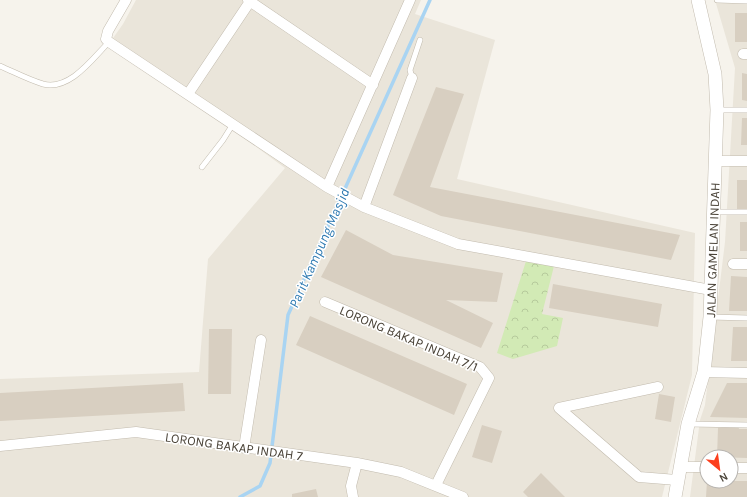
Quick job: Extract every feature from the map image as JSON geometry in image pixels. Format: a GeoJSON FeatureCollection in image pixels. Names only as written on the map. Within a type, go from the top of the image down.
{"type":"FeatureCollection","features":[{"type":"Feature","properties":{"kind":"street"},"geometry":{"type":"LineString","coordinates":[[126,0],[108,31],[106,39],[109,42],[331,189],[349,199],[458,244],[711,290]]}},
{"type":"Feature","properties":{"kind":"street"},"geometry":{"type":"LineString","coordinates":[[188,94],[250,0],[373,85]]}},
{"type":"Feature","properties":{"kind":"street"},"geometry":{"type":"LineString","coordinates":[[331,189],[373,85],[410,0]]}},
{"type":"Feature","properties":{"kind":"street","name":"JALAN GAMELAN INDAH"},"geometry":{"type":"LineString","coordinates":[[675,497],[688,424],[704,372],[710,317],[714,212],[716,110],[715,74],[698,0]]}},
{"type":"Feature","properties":{"kind":"street"},"geometry":{"type":"LineString","coordinates":[[364,206],[412,78]]}},
{"type":"Feature","properties":{"kind":"street"},"geometry":{"type":"LineString","coordinates":[[715,161],[747,161]]}},
{"type":"Feature","properties":{"kind":"street"},"geometry":{"type":"LineString","coordinates":[[733,264],[747,264]]}},
{"type":"Feature","properties":{"kind":"street","name":"LORONG BAKAP INDAH 7/1"},"geometry":{"type":"LineString","coordinates":[[325,302],[480,366],[489,378],[436,485]]}},
{"type":"Feature","properties":{"kind":"street"},"geometry":{"type":"LineString","coordinates":[[244,448],[261,340]]}},
{"type":"Feature","properties":{"kind":"street"},"geometry":{"type":"LineString","coordinates":[[704,372],[747,373]]}},
{"type":"Feature","properties":{"kind":"street"},"geometry":{"type":"LineString","coordinates":[[658,387],[559,408],[639,477],[677,480]]}},
{"type":"Feature","properties":{"kind":"street","name":"LORONG BAKAP INDAH 7"},"geometry":{"type":"LineString","coordinates":[[0,446],[136,432],[357,463],[401,472],[463,497]]}},
{"type":"Feature","properties":{"kind":"street"},"geometry":{"type":"LineString","coordinates":[[353,497],[351,486],[357,463]]}},
{"type":"Feature","properties":{"kind":"street"},"geometry":{"type":"LineString","coordinates":[[680,467],[699,467]]}},
{"type":"Feature","properties":{"kind":"lane"},"geometry":{"type":"LineString","coordinates":[[717,0],[747,0]]}},
{"type":"Feature","properties":{"kind":"lane"},"geometry":{"type":"LineString","coordinates":[[412,78],[410,70],[420,40]]}},
{"type":"Feature","properties":{"kind":"lane"},"geometry":{"type":"LineString","coordinates":[[0,66],[44,84],[60,83],[73,77],[109,42]]}},
{"type":"Feature","properties":{"kind":"lane"},"geometry":{"type":"LineString","coordinates":[[716,110],[747,110]]}},
{"type":"Feature","properties":{"kind":"lane"},"geometry":{"type":"LineString","coordinates":[[202,167],[223,140],[232,124]]}},
{"type":"Feature","properties":{"kind":"lane"},"geometry":{"type":"LineString","coordinates":[[714,212],[747,212]]}},
{"type":"Feature","properties":{"kind":"lane"},"geometry":{"type":"LineString","coordinates":[[710,317],[747,318]]}},
{"type":"Feature","properties":{"kind":"lane"},"geometry":{"type":"LineString","coordinates":[[688,424],[747,425]]}},
{"type":"Feature","properties":{"kind":"shaded area"},"geometry":{"type":"Polygon","coordinates":[[[136,0],[421,0],[415,14],[495,40],[457,179],[695,233],[692,375],[662,497],[0,497],[0,379],[199,372],[208,259],[285,168],[111,41],[123,24],[136,0]]]}},
{"type":"Feature","properties":{"kind":"shaded area"},"geometry":{"type":"Polygon","coordinates":[[[715,0],[747,0],[747,497],[690,497],[700,420],[705,405],[725,242],[735,68],[715,0]]]}},
{"type":"Feature","properties":{"kind":"green space"},"geometry":{"type":"Polygon","coordinates":[[[526,261],[554,266],[542,314],[563,318],[557,346],[513,359],[497,353],[526,261]]]}},
{"type":"Feature","properties":{"kind":"building"},"geometry":{"type":"Polygon","coordinates":[[[735,13],[747,13],[747,42],[735,42],[735,13]]]}},
{"type":"Feature","properties":{"kind":"building"},"geometry":{"type":"Polygon","coordinates":[[[742,73],[747,74],[747,101],[742,100],[742,73]]]}},
{"type":"Feature","properties":{"kind":"building"},"geometry":{"type":"Polygon","coordinates":[[[436,87],[464,94],[430,187],[680,235],[671,260],[441,216],[393,195],[436,87]]]}},
{"type":"Feature","properties":{"kind":"building"},"geometry":{"type":"Polygon","coordinates":[[[742,118],[747,118],[747,145],[741,145],[742,118]]]}},
{"type":"Feature","properties":{"kind":"building"},"geometry":{"type":"Polygon","coordinates":[[[737,180],[747,180],[747,209],[737,209],[737,180]]]}},
{"type":"Feature","properties":{"kind":"building"},"geometry":{"type":"Polygon","coordinates":[[[740,222],[747,222],[747,251],[740,251],[740,222]]]}},
{"type":"Feature","properties":{"kind":"building"},"geometry":{"type":"Polygon","coordinates":[[[346,230],[393,255],[503,273],[497,302],[446,300],[493,323],[481,348],[321,277],[346,230]]]}},
{"type":"Feature","properties":{"kind":"building"},"geometry":{"type":"Polygon","coordinates":[[[731,276],[747,277],[747,311],[729,311],[731,276]]]}},
{"type":"Feature","properties":{"kind":"building"},"geometry":{"type":"Polygon","coordinates":[[[553,284],[662,304],[658,327],[549,308],[553,284]]]}},
{"type":"Feature","properties":{"kind":"building"},"geometry":{"type":"Polygon","coordinates":[[[310,316],[467,384],[454,415],[296,345],[310,316]]]}},
{"type":"Feature","properties":{"kind":"building"},"geometry":{"type":"Polygon","coordinates":[[[733,327],[747,327],[747,361],[731,361],[733,327]]]}},
{"type":"Feature","properties":{"kind":"building"},"geometry":{"type":"Polygon","coordinates":[[[209,329],[232,329],[231,394],[208,394],[209,329]]]}},
{"type":"Feature","properties":{"kind":"building"},"geometry":{"type":"Polygon","coordinates":[[[183,383],[185,411],[0,421],[0,393],[183,383]]]}},
{"type":"Feature","properties":{"kind":"building"},"geometry":{"type":"Polygon","coordinates":[[[727,383],[747,383],[747,418],[710,417],[727,383]]]}},
{"type":"Feature","properties":{"kind":"building"},"geometry":{"type":"Polygon","coordinates":[[[659,394],[675,397],[671,422],[655,419],[659,394]]]}},
{"type":"Feature","properties":{"kind":"building"},"geometry":{"type":"Polygon","coordinates":[[[482,425],[502,431],[492,463],[472,457],[482,425]]]}},
{"type":"Feature","properties":{"kind":"building"},"geometry":{"type":"Polygon","coordinates":[[[738,425],[739,429],[747,429],[747,458],[739,458],[739,449],[717,449],[718,428],[738,425]]]}},
{"type":"Feature","properties":{"kind":"building"},"geometry":{"type":"Polygon","coordinates":[[[541,473],[565,497],[528,497],[523,492],[541,473]]]}},
{"type":"Feature","properties":{"kind":"building"},"geometry":{"type":"Polygon","coordinates":[[[739,481],[747,481],[747,497],[706,497],[706,489],[739,489],[739,481]]]}},
{"type":"Feature","properties":{"kind":"building"},"geometry":{"type":"Polygon","coordinates":[[[316,489],[318,497],[292,497],[292,494],[316,489]]]}},
{"type":"Feature","properties":{"kind":"waterway","name":"Parit Kampung Masjid"},"geometry":{"type":"LineString","coordinates":[[240,497],[260,486],[270,463],[288,315],[430,0]]}}]}
